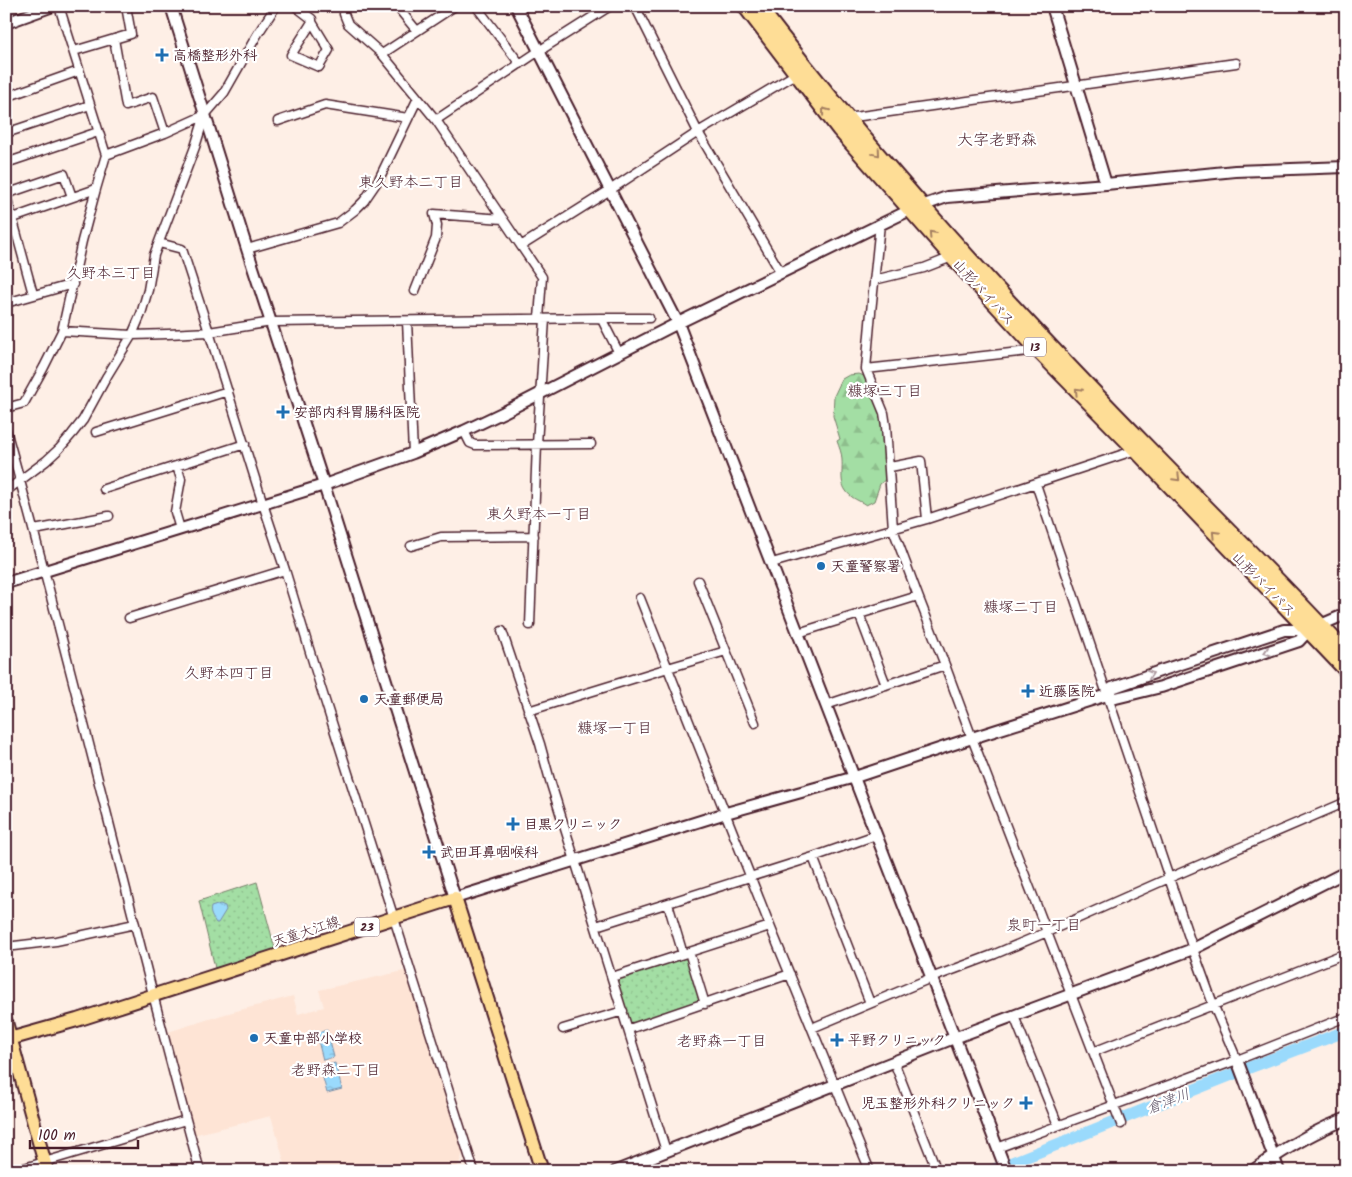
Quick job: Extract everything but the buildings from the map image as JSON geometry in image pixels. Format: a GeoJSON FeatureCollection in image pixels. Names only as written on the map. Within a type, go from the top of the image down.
{"type":"FeatureCollection","features":[{"type":"Feature","properties":{"kind":"highway","name":"山形バイパス"},"geometry":{"type":"LineString","coordinates":[[745,6],[839,129],[1056,352],[1315,627],[1346,670]]}},
{"type":"Feature","properties":{"kind":"highway","name":"山形バイパス"},"geometry":{"type":"LineString","coordinates":[[758,6],[847,118],[952,257],[1038,350],[1217,536],[1315,627],[1346,652]]}},
{"type":"Feature","properties":{"kind":"main road","name":"天童大江線"},"geometry":{"type":"LineString","coordinates":[[9,1040],[154,996],[454,898]]}},
{"type":"Feature","properties":{"kind":"main road"},"geometry":{"type":"LineString","coordinates":[[454,898],[542,1171]]}},
{"type":"Feature","properties":{"kind":"main road"},"geometry":{"type":"LineString","coordinates":[[6,1022],[9,1040],[46,1166]]}},
{"type":"Feature","properties":{"kind":"main road"},"geometry":{"type":"LineString","coordinates":[[1253,1171],[1295,1143],[1346,1119]]}},
{"type":"Feature","properties":{"kind":"street"},"geometry":{"type":"LineString","coordinates":[[6,23],[53,6]]}},
{"type":"Feature","properties":{"kind":"street"},"geometry":{"type":"LineString","coordinates":[[6,408],[24,403],[62,331],[82,242],[106,155],[59,6]]}},
{"type":"Feature","properties":{"kind":"street"},"geometry":{"type":"LineString","coordinates":[[74,51],[131,34],[126,6]]}},
{"type":"Feature","properties":{"kind":"street"},"geometry":{"type":"LineString","coordinates":[[171,6],[454,898],[726,813],[855,777],[1107,695],[1116,698],[1161,687],[1299,641],[1315,627]]}},
{"type":"Feature","properties":{"kind":"street"},"geometry":{"type":"LineString","coordinates":[[6,491],[53,455],[72,434],[83,420],[132,335],[148,290],[154,255],[195,147],[205,115],[224,93],[276,6]]}},
{"type":"Feature","properties":{"kind":"street"},"geometry":{"type":"LineString","coordinates":[[295,6],[312,19],[329,50],[319,67],[291,55],[312,22]]}},
{"type":"Feature","properties":{"kind":"street"},"geometry":{"type":"LineString","coordinates":[[345,6],[344,14],[348,24],[382,54],[436,120],[542,277],[540,394],[530,625]]}},
{"type":"Feature","properties":{"kind":"street"},"geometry":{"type":"LineString","coordinates":[[394,6],[399,9],[417,31]]}},
{"type":"Feature","properties":{"kind":"street"},"geometry":{"type":"LineString","coordinates":[[382,54],[455,6]]}},
{"type":"Feature","properties":{"kind":"street"},"geometry":{"type":"LineString","coordinates":[[476,6],[520,64]]}},
{"type":"Feature","properties":{"kind":"street"},"geometry":{"type":"LineString","coordinates":[[516,6],[678,323],[1006,1170]]}},
{"type":"Feature","properties":{"kind":"street"},"geometry":{"type":"LineString","coordinates":[[436,120],[610,6]]}},
{"type":"Feature","properties":{"kind":"street"},"geometry":{"type":"LineString","coordinates":[[635,6],[698,132],[781,273]]}},
{"type":"Feature","properties":{"kind":"street"},"geometry":{"type":"LineString","coordinates":[[1052,6],[1106,184]]}},
{"type":"Feature","properties":{"kind":"street"},"geometry":{"type":"LineString","coordinates":[[114,39],[126,106],[153,97],[165,133]]}},
{"type":"Feature","properties":{"kind":"street"},"geometry":{"type":"LineString","coordinates":[[847,118],[1236,63]]}},
{"type":"Feature","properties":{"kind":"street"},"geometry":{"type":"LineString","coordinates":[[6,97],[79,71]]}},
{"type":"Feature","properties":{"kind":"street"},"geometry":{"type":"LineString","coordinates":[[521,246],[698,132],[796,74]]}},
{"type":"Feature","properties":{"kind":"street"},"geometry":{"type":"LineString","coordinates":[[247,249],[338,223],[355,210],[364,201],[379,179],[418,98]]}},
{"type":"Feature","properties":{"kind":"street"},"geometry":{"type":"LineString","coordinates":[[6,133],[90,105]]}},
{"type":"Feature","properties":{"kind":"street"},"geometry":{"type":"LineString","coordinates":[[278,121],[326,105],[408,118]]}},
{"type":"Feature","properties":{"kind":"street"},"geometry":{"type":"LineString","coordinates":[[106,155],[165,133],[205,115]]}},
{"type":"Feature","properties":{"kind":"street"},"geometry":{"type":"LineString","coordinates":[[6,164],[98,132]]}},
{"type":"Feature","properties":{"kind":"street"},"geometry":{"type":"LineString","coordinates":[[6,583],[324,485],[413,453],[464,431],[540,394],[678,323],[880,224],[947,197],[1235,171],[1346,167]]}},
{"type":"Feature","properties":{"kind":"street"},"geometry":{"type":"LineString","coordinates":[[33,294],[6,195],[64,174],[72,197]]}},
{"type":"Feature","properties":{"kind":"street"},"geometry":{"type":"LineString","coordinates":[[13,218],[96,189]]}},
{"type":"Feature","properties":{"kind":"street"},"geometry":{"type":"LineString","coordinates":[[415,292],[436,238],[437,225],[434,214],[503,219]]}},
{"type":"Feature","properties":{"kind":"street"},"geometry":{"type":"LineString","coordinates":[[880,224],[866,369],[884,413],[890,467],[893,529],[1121,1124]]}},
{"type":"Feature","properties":{"kind":"street"},"geometry":{"type":"LineString","coordinates":[[159,243],[182,249],[474,1171]]}},
{"type":"Feature","properties":{"kind":"street"},"geometry":{"type":"LineString","coordinates":[[874,280],[924,268],[952,257]]}},
{"type":"Feature","properties":{"kind":"street"},"geometry":{"type":"LineString","coordinates":[[6,303],[73,284]]}},
{"type":"Feature","properties":{"kind":"street"},"geometry":{"type":"LineString","coordinates":[[601,318],[619,353]]}},
{"type":"Feature","properties":{"kind":"street"},"geometry":{"type":"LineString","coordinates":[[62,331],[132,335],[209,332],[272,322],[649,318]]}},
{"type":"Feature","properties":{"kind":"street"},"geometry":{"type":"LineString","coordinates":[[407,321],[413,453]]}},
{"type":"Feature","properties":{"kind":"street"},"geometry":{"type":"LineString","coordinates":[[866,369],[1038,350]]}},
{"type":"Feature","properties":{"kind":"street"},"geometry":{"type":"LineString","coordinates":[[96,432],[228,391]]}},
{"type":"Feature","properties":{"kind":"street"},"geometry":{"type":"LineString","coordinates":[[6,430],[45,571],[200,1171]]}},
{"type":"Feature","properties":{"kind":"street"},"geometry":{"type":"LineString","coordinates":[[464,431],[470,443],[475,445],[592,444]]}},
{"type":"Feature","properties":{"kind":"street"},"geometry":{"type":"LineString","coordinates":[[104,489],[245,444]]}},
{"type":"Feature","properties":{"kind":"street"},"geometry":{"type":"LineString","coordinates":[[772,563],[893,529],[1136,450]]}},
{"type":"Feature","properties":{"kind":"street"},"geometry":{"type":"LineString","coordinates":[[890,467],[921,461],[927,518]]}},
{"type":"Feature","properties":{"kind":"street"},"geometry":{"type":"LineString","coordinates":[[178,466],[181,479],[175,512],[180,529]]}},
{"type":"Feature","properties":{"kind":"street"},"geometry":{"type":"LineString","coordinates":[[1036,484],[1193,949],[1279,1171]]}},
{"type":"Feature","properties":{"kind":"street"},"geometry":{"type":"LineString","coordinates":[[34,530],[109,516]]}},
{"type":"Feature","properties":{"kind":"street"},"geometry":{"type":"LineString","coordinates":[[412,546],[441,537],[534,536]]}},
{"type":"Feature","properties":{"kind":"street"},"geometry":{"type":"LineString","coordinates":[[129,618],[285,570]]}},
{"type":"Feature","properties":{"kind":"street"},"geometry":{"type":"LineString","coordinates":[[698,580],[755,723]]}},
{"type":"Feature","properties":{"kind":"street"},"geometry":{"type":"LineString","coordinates":[[798,633],[918,596]]}},
{"type":"Feature","properties":{"kind":"street"},"geometry":{"type":"LineString","coordinates":[[640,598],[770,926],[870,1171]]}},
{"type":"Feature","properties":{"kind":"street"},"geometry":{"type":"LineString","coordinates":[[858,614],[886,685]]}},
{"type":"Feature","properties":{"kind":"street"},"geometry":{"type":"LineString","coordinates":[[1107,695],[1112,688],[1136,679],[1284,630],[1315,627],[1346,614]]}},
{"type":"Feature","properties":{"kind":"street"},"geometry":{"type":"LineString","coordinates":[[502,631],[666,1151]]}},
{"type":"Feature","properties":{"kind":"street"},"geometry":{"type":"LineString","coordinates":[[528,711],[726,651]]}},
{"type":"Feature","properties":{"kind":"street"},"geometry":{"type":"LineString","coordinates":[[826,705],[945,665]]}},
{"type":"Feature","properties":{"kind":"street"},"geometry":{"type":"LineString","coordinates":[[812,1028],[1047,932],[1346,802]]}},
{"type":"Feature","properties":{"kind":"street"},"geometry":{"type":"LineString","coordinates":[[596,926],[876,835]]}},
{"type":"Feature","properties":{"kind":"street"},"geometry":{"type":"LineString","coordinates":[[813,857],[870,1003]]}},
{"type":"Feature","properties":{"kind":"street"},"geometry":{"type":"LineString","coordinates":[[616,1171],[954,1038],[1193,949],[1346,872]]}},
{"type":"Feature","properties":{"kind":"street"},"geometry":{"type":"LineString","coordinates":[[668,904],[705,1004]]}},
{"type":"Feature","properties":{"kind":"street"},"geometry":{"type":"LineString","coordinates":[[6,947],[56,941],[135,924]]}},
{"type":"Feature","properties":{"kind":"street"},"geometry":{"type":"LineString","coordinates":[[612,977],[770,926]]}},
{"type":"Feature","properties":{"kind":"street"},"geometry":{"type":"LineString","coordinates":[[1093,1052],[1346,953]]}},
{"type":"Feature","properties":{"kind":"street"},"geometry":{"type":"LineString","coordinates":[[629,1029],[790,974]]}},
{"type":"Feature","properties":{"kind":"street"},"geometry":{"type":"LineString","coordinates":[[563,1029],[623,1011]]}},
{"type":"Feature","properties":{"kind":"street"},"geometry":{"type":"LineString","coordinates":[[1014,1016],[1058,1126]]}},
{"type":"Feature","properties":{"kind":"street"},"geometry":{"type":"LineString","coordinates":[[998,1150],[1346,1017]]}},
{"type":"Feature","properties":{"kind":"street"},"geometry":{"type":"LineString","coordinates":[[894,1062],[937,1171]]}},
{"type":"Feature","properties":{"kind":"street"},"geometry":{"type":"LineString","coordinates":[[14,1171],[46,1166],[186,1120]]}},
{"type":"Feature","properties":{"kind":"shaded area"},"geometry":{"type":"Polygon","coordinates":[[[408,970],[464,1151],[456,1171],[287,1171],[271,1116],[193,1135],[168,1032],[225,1014],[293,996],[298,1014],[324,1007],[319,990],[408,970]]]}},
{"type":"Feature","properties":{"kind":"green space"},"geometry":{"type":"Polygon","coordinates":[[[859,374],[864,376],[878,406],[883,423],[886,447],[886,479],[880,484],[874,501],[866,505],[852,497],[843,484],[842,457],[837,441],[840,439],[833,416],[834,396],[842,379],[849,375],[859,374]]]}},
{"type":"Feature","properties":{"kind":"green space"},"geometry":{"type":"Polygon","coordinates":[[[257,882],[276,952],[216,972],[199,901],[257,882]]]}},
{"type":"Feature","properties":{"kind":"green space"},"geometry":{"type":"Polygon","coordinates":[[[688,954],[704,1003],[630,1028],[614,977],[688,954]]]}},
{"type":"Feature","properties":{"kind":"water"},"geometry":{"type":"Polygon","coordinates":[[[220,904],[225,906],[226,910],[218,923],[216,923],[211,914],[211,907],[220,904]]]}},
{"type":"Feature","properties":{"kind":"water"},"geometry":{"type":"Polygon","coordinates":[[[327,1030],[334,1057],[323,1060],[316,1033],[327,1030]]]}},
{"type":"Feature","properties":{"kind":"water"},"geometry":{"type":"Polygon","coordinates":[[[335,1063],[342,1089],[327,1093],[320,1067],[335,1063]]]}},
{"type":"Feature","properties":{"kind":"waterway","name":"倉津川"},"geometry":{"type":"LineString","coordinates":[[991,1171],[1346,1031]]}},
{"type":"Feature","properties":{"kind":"place","name":"高橋整形外科"},"geometry":{"type":"Point","coordinates":[162,55]}},
{"type":"Feature","properties":{"kind":"place","name":"安部内科胃腸科医院"},"geometry":{"type":"Point","coordinates":[283,412]}},
{"type":"Feature","properties":{"kind":"place","name":"天童警察署"},"geometry":{"type":"Point","coordinates":[821,566]}},
{"type":"Feature","properties":{"kind":"place","name":"近藤医院"},"geometry":{"type":"Point","coordinates":[1028,691]}},
{"type":"Feature","properties":{"kind":"place","name":"天童郵便局"},"geometry":{"type":"Point","coordinates":[364,699]}},
{"type":"Feature","properties":{"kind":"place","name":"目黒クリニック"},"geometry":{"type":"Point","coordinates":[513,824]}},
{"type":"Feature","properties":{"kind":"place","name":"武田耳鼻咽喉科"},"geometry":{"type":"Point","coordinates":[429,852]}},
{"type":"Feature","properties":{"kind":"place","name":"天童中部小学校"},"geometry":{"type":"Point","coordinates":[254,1038]}},
{"type":"Feature","properties":{"kind":"place","name":"平野クリニック"},"geometry":{"type":"Point","coordinates":[837,1040]}},
{"type":"Feature","properties":{"kind":"place","name":"児玉整形外科クリニック"},"geometry":{"type":"Point","coordinates":[1026,1103]}},
{"type":"Feature","properties":{"kind":"district","name":"大字老野森"},"geometry":{"type":"Point","coordinates":[997,139]}},
{"type":"Feature","properties":{"kind":"district","name":"東久野本二丁目"},"geometry":{"type":"Point","coordinates":[411,182]}},
{"type":"Feature","properties":{"kind":"district","name":"久野本三丁目"},"geometry":{"type":"Point","coordinates":[111,273]}},
{"type":"Feature","properties":{"kind":"district","name":"糠塚三丁目"},"geometry":{"type":"Point","coordinates":[885,391]}},
{"type":"Feature","properties":{"kind":"district","name":"東久野本一丁目"},"geometry":{"type":"Point","coordinates":[539,514]}},
{"type":"Feature","properties":{"kind":"district","name":"糠塚二丁目"},"geometry":{"type":"Point","coordinates":[1021,607]}},
{"type":"Feature","properties":{"kind":"district","name":"久野本四丁目"},"geometry":{"type":"Point","coordinates":[229,673]}},
{"type":"Feature","properties":{"kind":"district","name":"糠塚一丁目"},"geometry":{"type":"Point","coordinates":[615,728]}},
{"type":"Feature","properties":{"kind":"district","name":"泉町一丁目"},"geometry":{"type":"Point","coordinates":[1044,925]}},
{"type":"Feature","properties":{"kind":"district","name":"老野森一丁目"},"geometry":{"type":"Point","coordinates":[722,1041]}},
{"type":"Feature","properties":{"kind":"district","name":"老野森二丁目"},"geometry":{"type":"Point","coordinates":[336,1070]}}]}
